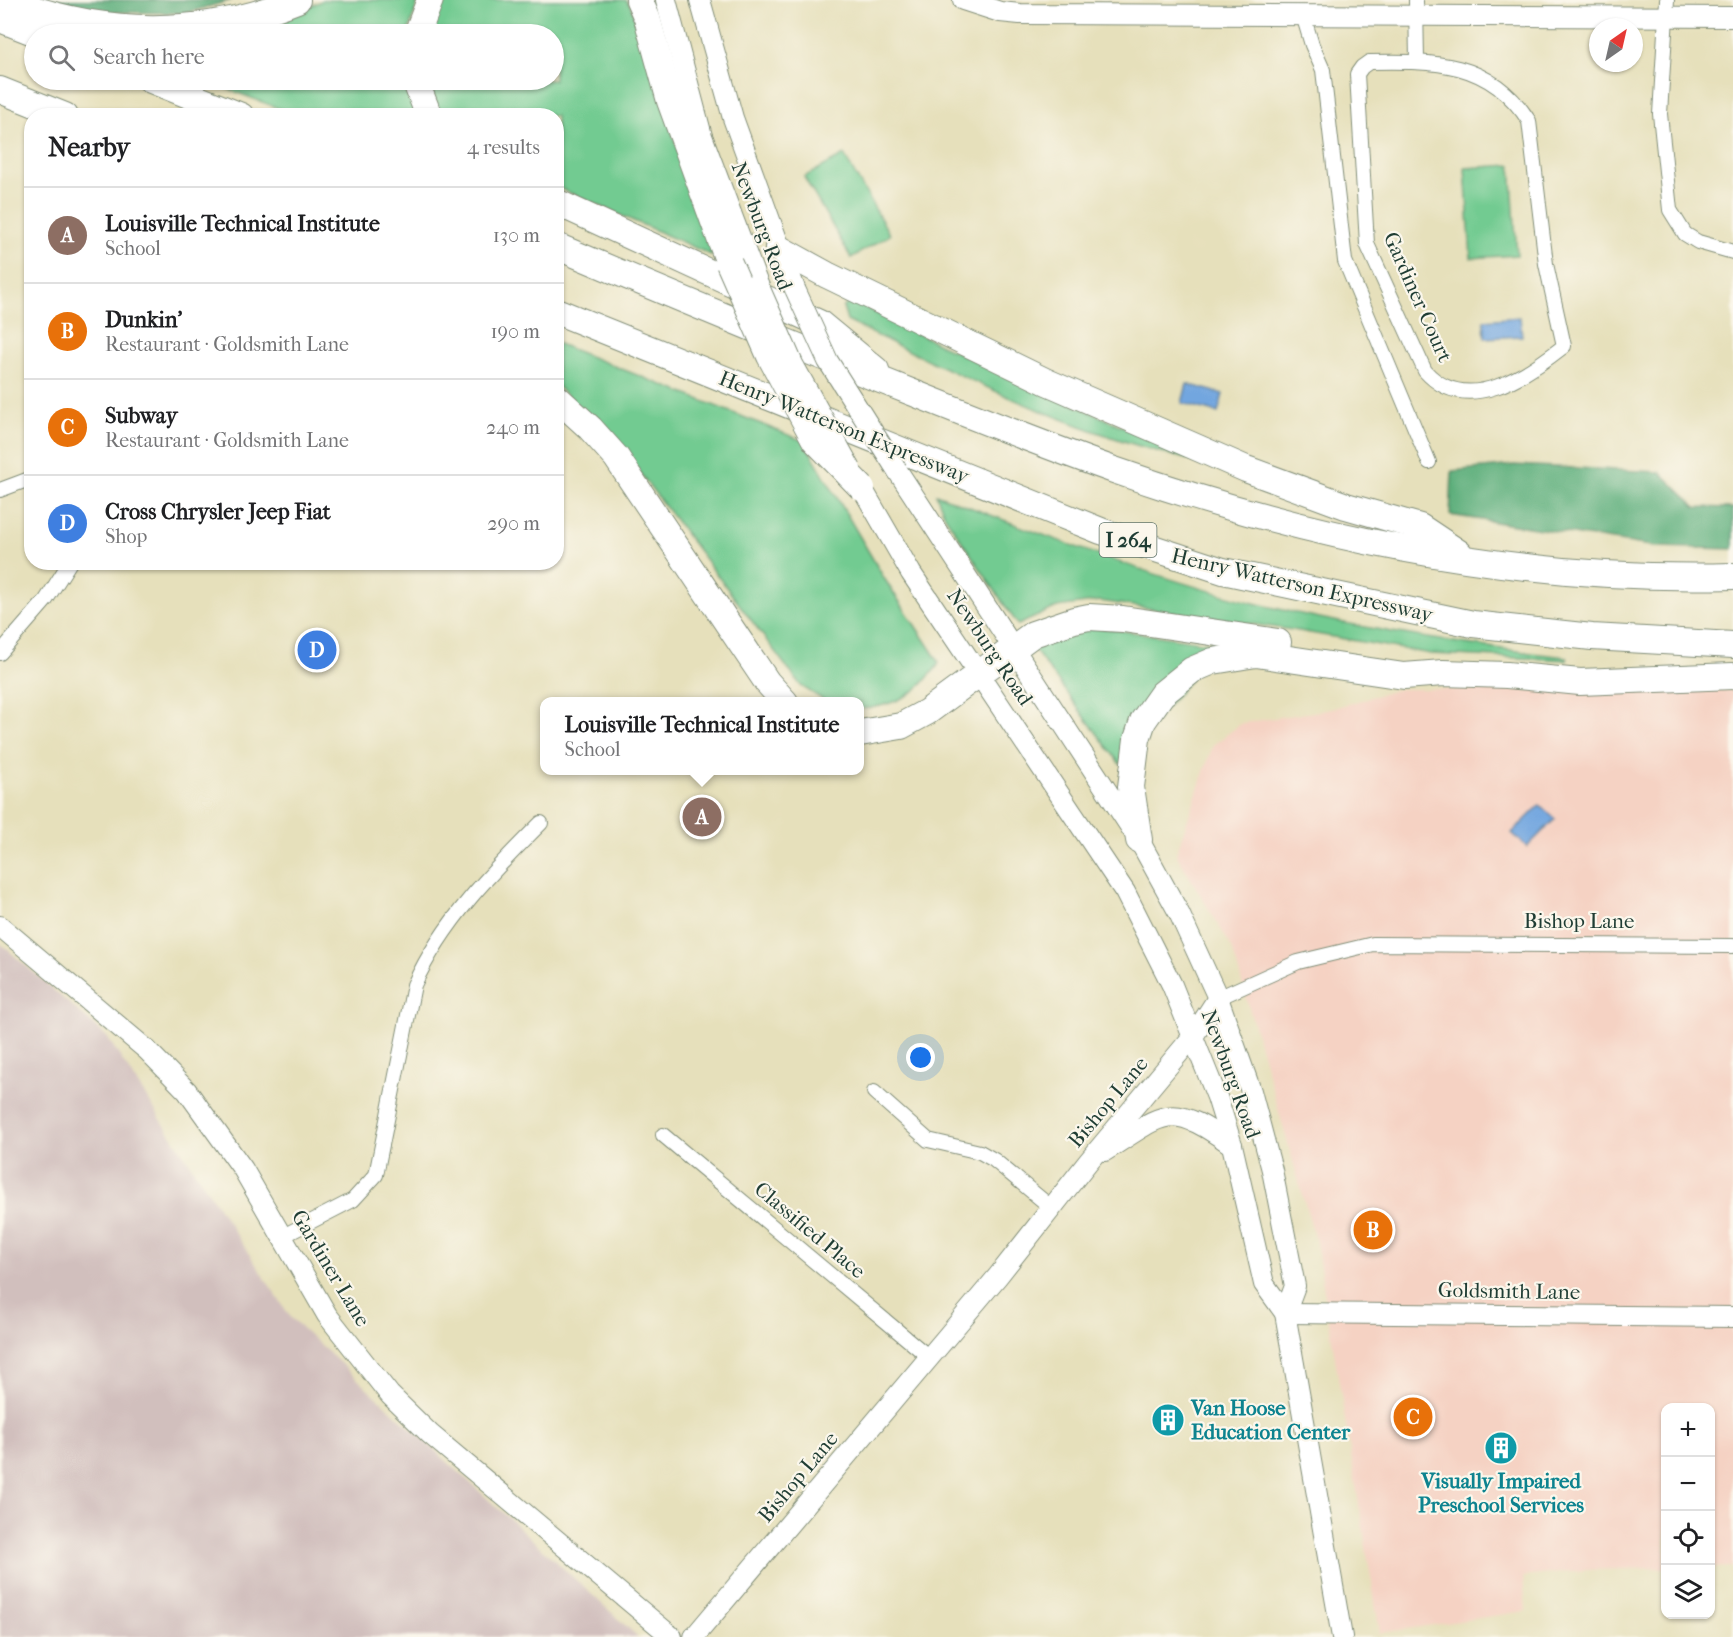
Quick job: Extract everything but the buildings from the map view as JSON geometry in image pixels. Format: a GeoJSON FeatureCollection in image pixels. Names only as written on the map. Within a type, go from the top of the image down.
{"type":"FeatureCollection","features":[{"type":"Feature","properties":{"kind":"highway"},"geometry":{"type":"LineString","coordinates":[[8,0],[88,24]]}},
{"type":"Feature","properties":{"kind":"highway"},"geometry":{"type":"LineString","coordinates":[[208,24],[239,19],[297,0]]}},
{"type":"Feature","properties":{"kind":"highway"},"geometry":{"type":"LineString","coordinates":[[421,24],[430,0]]}},
{"type":"Feature","properties":{"kind":"highway"},"geometry":{"type":"LineString","coordinates":[[639,0],[647,18],[670,101],[729,263],[770,357],[815,440],[862,488]]}},
{"type":"Feature","properties":{"kind":"highway"},"geometry":{"type":"LineString","coordinates":[[0,19],[24,28]]}},
{"type":"Feature","properties":{"kind":"highway"},"geometry":{"type":"LineString","coordinates":[[0,90],[44,108]]}},
{"type":"Feature","properties":{"kind":"highway"},"geometry":{"type":"LineString","coordinates":[[176,90],[221,108]]}},
{"type":"Feature","properties":{"kind":"highway"},"geometry":{"type":"LineString","coordinates":[[419,90],[426,108]]}},
{"type":"Feature","properties":{"kind":"highway"},"geometry":{"type":"LineString","coordinates":[[564,206],[819,323],[896,386]]}},
{"type":"Feature","properties":{"kind":"highway"},"geometry":{"type":"LineString","coordinates":[[778,248],[827,275],[1047,382],[1246,469],[1346,506],[1420,527],[1467,558]]}},
{"type":"Feature","properties":{"kind":"highway"},"geometry":{"type":"LineString","coordinates":[[564,249],[723,317],[896,386],[1115,470],[1231,507],[1379,543],[1467,558],[1618,574],[1684,578],[1733,576]]}},
{"type":"Feature","properties":{"kind":"highway","name":"Henry Watterson Expressway"},"geometry":{"type":"LineString","coordinates":[[564,313],[1101,531],[1223,571],[1473,624],[1580,636],[1733,645]]}},
{"type":"Feature","properties":{"kind":"highway"},"geometry":{"type":"LineString","coordinates":[[564,404],[590,428],[616,457],[767,682],[780,697]]}},
{"type":"Feature","properties":{"kind":"highway"},"geometry":{"type":"LineString","coordinates":[[864,732],[901,726],[927,712],[1033,634],[1074,620],[1089,618],[1123,619],[1217,631],[1443,673]]}},
{"type":"Feature","properties":{"kind":"highway"},"geometry":{"type":"LineString","coordinates":[[1139,840],[1131,787],[1137,739],[1143,721],[1162,694],[1192,670],[1213,661],[1256,654],[1404,676],[1443,673],[1562,678],[1580,682],[1733,676]]}},
{"type":"Feature","properties":{"kind":"main road","name":"Newburg Road"},"geometry":{"type":"LineString","coordinates":[[666,0],[702,136],[757,282],[794,364],[911,573],[977,673],[1044,767],[1125,892],[1194,1035],[1232,1145],[1264,1284],[1285,1313],[1342,1637]]}},
{"type":"Feature","properties":{"kind":"main road","name":"Newburg Road"},"geometry":{"type":"LineString","coordinates":[[699,0],[733,118],[778,248],[828,361],[1012,648],[1139,840],[1179,913],[1218,998],[1251,1091],[1272,1170],[1295,1286],[1285,1313]]}},
{"type":"Feature","properties":{"kind":"main road"},"geometry":{"type":"LineString","coordinates":[[963,0],[1000,12],[1020,14],[1176,7],[1303,15],[1416,8],[1667,8],[1733,17]]}},
{"type":"Feature","properties":{"kind":"main road","name":"Gardiner Lane"},"geometry":{"type":"LineString","coordinates":[[0,926],[147,1050],[187,1091],[227,1144],[283,1236],[327,1316],[390,1395],[430,1434],[672,1637]]}},
{"type":"Feature","properties":{"kind":"main road","name":"Bishop Lane"},"geometry":{"type":"LineString","coordinates":[[694,1637],[1053,1209],[1088,1162],[1194,1035],[1218,998]]}},
{"type":"Feature","properties":{"kind":"main road"},"geometry":{"type":"LineString","coordinates":[[1088,1162],[1154,1120],[1175,1115],[1198,1121],[1232,1145]]}},
{"type":"Feature","properties":{"kind":"main road","name":"Goldsmith Lane"},"geometry":{"type":"LineString","coordinates":[[1285,1313],[1733,1317]]}},
{"type":"Feature","properties":{"kind":"street"},"geometry":{"type":"LineString","coordinates":[[1416,8],[1417,62]]}},
{"type":"Feature","properties":{"kind":"street"},"geometry":{"type":"LineString","coordinates":[[1667,8],[1660,114],[1670,210],[1685,234],[1698,242],[1733,252]]}},
{"type":"Feature","properties":{"kind":"street"},"geometry":{"type":"LineString","coordinates":[[1303,15],[1323,70],[1345,261],[1429,462]]}},
{"type":"Feature","properties":{"kind":"street","name":"Gardiner Court"},"geometry":{"type":"LineString","coordinates":[[1369,62],[1417,62],[1457,66],[1476,74],[1496,85],[1516,102],[1529,121],[1546,264],[1564,346],[1533,371],[1491,388],[1459,393],[1435,382],[1425,371],[1367,244],[1357,74],[1369,62]]}},
{"type":"Feature","properties":{"kind":"street"},"geometry":{"type":"LineString","coordinates":[[0,490],[24,481]]}},
{"type":"Feature","properties":{"kind":"street"},"geometry":{"type":"LineString","coordinates":[[0,653],[46,600],[65,570]]}},
{"type":"Feature","properties":{"kind":"street"},"geometry":{"type":"LineString","coordinates":[[283,1236],[353,1200],[376,1175],[414,985],[421,970],[441,933],[500,864],[541,823]]}},
{"type":"Feature","properties":{"kind":"street","name":"Bishop Lane"},"geometry":{"type":"LineString","coordinates":[[1218,998],[1298,962],[1373,944],[1733,946]]}},
{"type":"Feature","properties":{"kind":"street"},"geometry":{"type":"LineString","coordinates":[[874,1092],[928,1140],[980,1152],[1053,1209]]}},
{"type":"Feature","properties":{"kind":"street","name":"Classified Place"},"geometry":{"type":"LineString","coordinates":[[663,1135],[930,1358]]}},
{"type":"Feature","properties":{"kind":"shaded area"},"geometry":{"type":"Polygon","coordinates":[[[1399,689],[1733,690],[1733,1567],[1715,1568],[1715,1403],[1661,1403],[1661,1568],[1586,1570],[1523,1577],[1526,1611],[1380,1633],[1316,1242],[1232,948],[1176,854],[1213,745],[1242,723],[1327,710],[1399,689]]]}},
{"type":"Feature","properties":{"kind":"shaded area"},"geometry":{"type":"Polygon","coordinates":[[[0,943],[107,1037],[291,1318],[638,1637],[0,1637],[0,943]]]}},
{"type":"Feature","properties":{"kind":"green space"},"geometry":{"type":"Polygon","coordinates":[[[43,0],[232,0],[186,13],[102,12],[43,0]]]}},
{"type":"Feature","properties":{"kind":"green space"},"geometry":{"type":"Polygon","coordinates":[[[323,0],[419,0],[411,24],[251,24],[304,9],[323,0]]]}},
{"type":"Feature","properties":{"kind":"green space"},"geometry":{"type":"Polygon","coordinates":[[[442,0],[626,0],[631,7],[713,256],[564,190],[564,108],[438,108],[431,90],[564,90],[564,24],[432,24],[442,0]]]}},
{"type":"Feature","properties":{"kind":"green space"},"geometry":{"type":"Polygon","coordinates":[[[230,90],[410,90],[416,108],[278,108],[230,90]]]}},
{"type":"Feature","properties":{"kind":"green space"},"geometry":{"type":"Polygon","coordinates":[[[844,155],[890,235],[851,258],[804,177],[844,155]]]}},
{"type":"Feature","properties":{"kind":"green space"},"geometry":{"type":"Polygon","coordinates":[[[1511,165],[1517,255],[1471,258],[1465,168],[1511,165]]]}},
{"type":"Feature","properties":{"kind":"green space"},"geometry":{"type":"Polygon","coordinates":[[[852,301],[943,346],[1204,463],[1112,437],[1022,403],[978,383],[847,321],[843,307],[852,301]]]}},
{"type":"Feature","properties":{"kind":"green space"},"geometry":{"type":"Polygon","coordinates":[[[564,346],[804,441],[884,578],[939,662],[936,669],[915,690],[899,700],[864,709],[864,697],[819,697],[801,686],[633,464],[564,393],[564,346]]]}},
{"type":"Feature","properties":{"kind":"green space"},"geometry":{"type":"Polygon","coordinates":[[[1514,465],[1660,472],[1696,507],[1733,508],[1733,549],[1657,547],[1450,515],[1452,471],[1514,465]]]}},
{"type":"Feature","properties":{"kind":"green space"},"geometry":{"type":"Polygon","coordinates":[[[936,494],[1136,568],[1258,604],[1373,629],[1450,642],[1566,657],[1567,660],[1431,654],[1293,630],[1100,601],[1057,607],[1018,625],[945,516],[936,494]]]}},
{"type":"Feature","properties":{"kind":"green space"},"geometry":{"type":"Polygon","coordinates":[[[1095,627],[1216,644],[1214,650],[1120,764],[1033,648],[1040,643],[1095,627]]]}},
{"type":"Feature","properties":{"kind":"water"},"geometry":{"type":"Polygon","coordinates":[[[1520,317],[1522,336],[1485,338],[1484,320],[1520,317]]]}},
{"type":"Feature","properties":{"kind":"water"},"geometry":{"type":"Polygon","coordinates":[[[1187,384],[1223,394],[1218,413],[1182,403],[1187,384]]]}},
{"type":"Feature","properties":{"kind":"water"},"geometry":{"type":"Polygon","coordinates":[[[1540,805],[1555,819],[1527,847],[1512,833],[1540,805]]]}},
{"type":"Feature","properties":{"kind":"place","name":"Cross Chrysler Jeep Fiat"},"geometry":{"type":"Point","coordinates":[317,650]}},
{"type":"Feature","properties":{"kind":"place","name":"Louisville Technical Institute"},"geometry":{"type":"Point","coordinates":[702,817]}},
{"type":"Feature","properties":{"kind":"place","name":"Dunkin'"},"geometry":{"type":"Point","coordinates":[1373,1230]}},
{"type":"Feature","properties":{"kind":"place","name":"Subway"},"geometry":{"type":"Point","coordinates":[1413,1417]}},
{"type":"Feature","properties":{"kind":"place","name":"Van Hoose Education Center"},"geometry":{"type":"Point","coordinates":[1168,1420]}},
{"type":"Feature","properties":{"kind":"place","name":"Visually Impaired Preschool Services"},"geometry":{"type":"Point","coordinates":[1501,1448]}}]}
